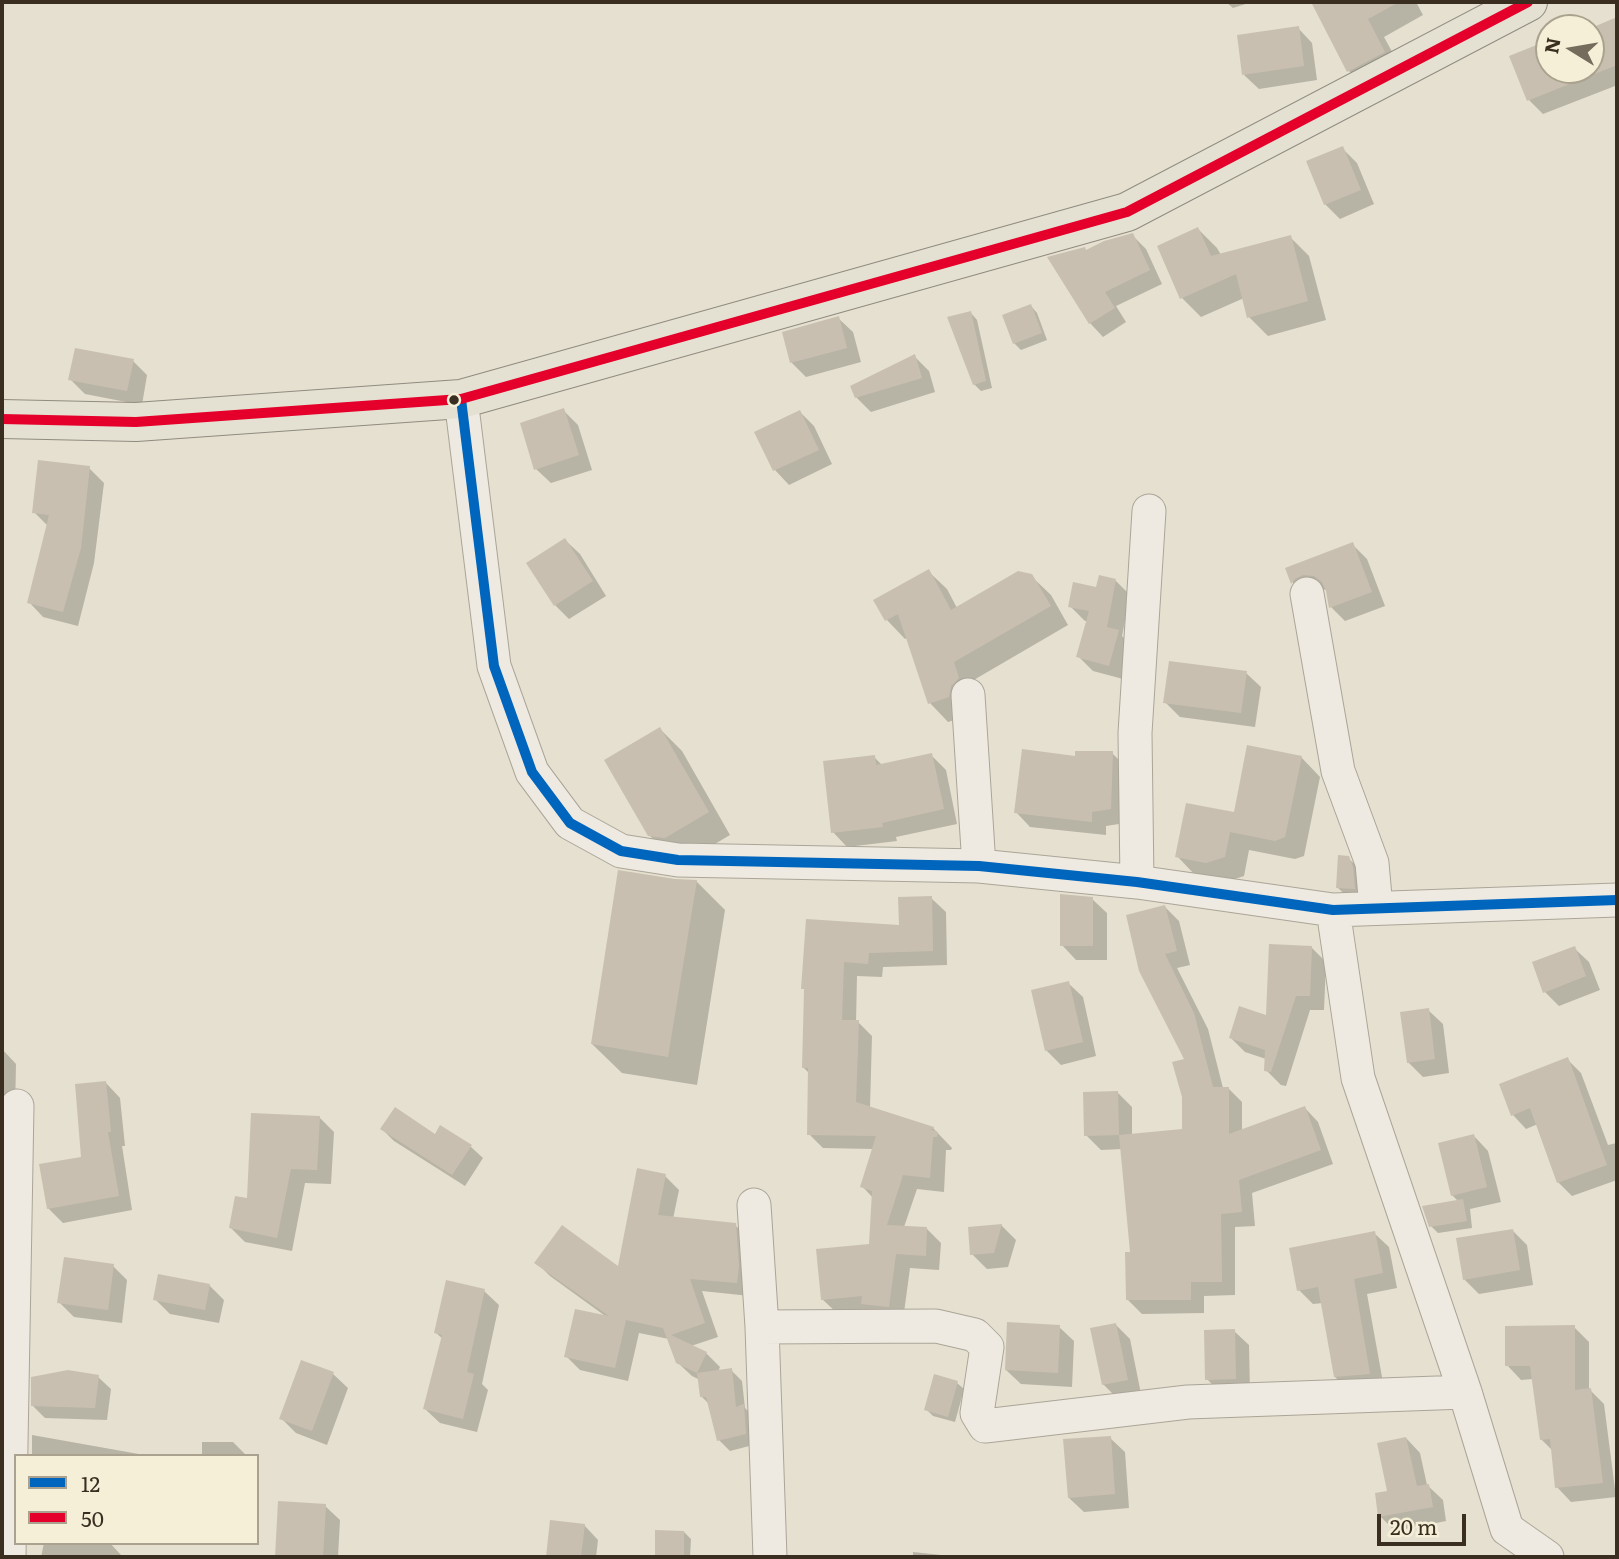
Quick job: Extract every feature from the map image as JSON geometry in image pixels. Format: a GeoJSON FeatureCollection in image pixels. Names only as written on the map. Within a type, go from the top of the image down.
{"type":"FeatureCollection","features":[{"type":"Feature","properties":{"kind":"main road"},"geometry":{"type":"LineString","coordinates":[[2,419],[136,422],[460,399],[1127,212],[1528,2]]}},
{"type":"Feature","properties":{"kind":"street"},"geometry":{"type":"LineString","coordinates":[[460,399],[494,666],[532,772],[570,823],[621,851],[678,860],[979,866],[1137,882],[1333,910],[1617,900]]}},
{"type":"Feature","properties":{"kind":"street"},"geometry":{"type":"LineString","coordinates":[[1137,882],[1135,733],[1149,511]]}},
{"type":"Feature","properties":{"kind":"street"},"geometry":{"type":"LineString","coordinates":[[1307,594],[1338,771],[1372,863],[1376,908]]}},
{"type":"Feature","properties":{"kind":"street"},"geometry":{"type":"LineString","coordinates":[[968,695],[979,866]]}},
{"type":"Feature","properties":{"kind":"street"},"geometry":{"type":"LineString","coordinates":[[1333,910],[1358,1078],[1465,1392],[1507,1529],[1547,1557]]}},
{"type":"Feature","properties":{"kind":"street"},"geometry":{"type":"LineString","coordinates":[[9,1557],[17,1106]]}},
{"type":"Feature","properties":{"kind":"street"},"geometry":{"type":"LineString","coordinates":[[754,1205],[762,1327],[770,1557]]}},
{"type":"Feature","properties":{"kind":"street"},"geometry":{"type":"LineString","coordinates":[[762,1327],[936,1326],[975,1335],[987,1348],[977,1413],[985,1426],[1188,1402],[1465,1392]]}},
{"type":"Feature","properties":{"kind":"building"},"geometry":{"type":"Polygon","coordinates":[[[1311,2],[1399,2],[1368,19],[1385,52],[1347,72],[1311,2]]]}},
{"type":"Feature","properties":{"kind":"building"},"geometry":{"type":"Polygon","coordinates":[[[1617,17],[1617,65],[1605,70],[1605,22],[1617,17]]]}},
{"type":"Feature","properties":{"kind":"building"},"geometry":{"type":"Polygon","coordinates":[[[1299,26],[1304,66],[1242,75],[1237,35],[1299,26]]]}},
{"type":"Feature","properties":{"kind":"building"},"geometry":{"type":"Polygon","coordinates":[[[1535,46],[1535,84],[1570,84],[1527,101],[1509,56],[1535,46]]]}},
{"type":"Feature","properties":{"kind":"building"},"geometry":{"type":"Polygon","coordinates":[[[1343,146],[1361,190],[1324,205],[1306,161],[1343,146]]]}},
{"type":"Feature","properties":{"kind":"building"},"geometry":{"type":"Polygon","coordinates":[[[1198,227],[1211,256],[1291,235],[1308,301],[1247,318],[1236,274],[1180,299],[1157,246],[1198,227]]]}},
{"type":"Feature","properties":{"kind":"building"},"geometry":{"type":"Polygon","coordinates":[[[1133,233],[1150,270],[1105,292],[1115,308],[1089,324],[1047,257],[1085,247],[1086,250],[1104,241],[1133,233]]]}},
{"type":"Feature","properties":{"kind":"building"},"geometry":{"type":"Polygon","coordinates":[[[1031,304],[1042,333],[1013,344],[1002,315],[1031,304]]]}},
{"type":"Feature","properties":{"kind":"building"},"geometry":{"type":"Polygon","coordinates":[[[971,311],[986,381],[973,385],[947,317],[971,311]]]}},
{"type":"Feature","properties":{"kind":"building"},"geometry":{"type":"Polygon","coordinates":[[[839,316],[847,348],[790,363],[782,332],[839,316]]]}},
{"type":"Feature","properties":{"kind":"building"},"geometry":{"type":"Polygon","coordinates":[[[75,348],[134,359],[127,391],[68,380],[75,348]]]}},
{"type":"Feature","properties":{"kind":"building"},"geometry":{"type":"Polygon","coordinates":[[[915,354],[922,378],[855,398],[850,386],[915,354]]]}},
{"type":"Feature","properties":{"kind":"building"},"geometry":{"type":"Polygon","coordinates":[[[564,408],[579,455],[534,470],[520,423],[564,408]]]}},
{"type":"Feature","properties":{"kind":"building"},"geometry":{"type":"Polygon","coordinates":[[[800,410],[819,450],[773,471],[754,432],[800,410]]]}},
{"type":"Feature","properties":{"kind":"building"},"geometry":{"type":"Polygon","coordinates":[[[38,460],[90,466],[81,548],[63,612],[27,603],[49,515],[32,513],[38,460]]]}},
{"type":"Feature","properties":{"kind":"building"},"geometry":{"type":"Polygon","coordinates":[[[565,538],[593,581],[554,606],[526,563],[565,538]]]}},
{"type":"Feature","properties":{"kind":"building"},"geometry":{"type":"Polygon","coordinates":[[[1353,542],[1372,592],[1329,608],[1322,582],[1314,576],[1303,575],[1291,584],[1285,568],[1353,542]]]}},
{"type":"Feature","properties":{"kind":"building"},"geometry":{"type":"Polygon","coordinates":[[[929,569],[951,610],[1018,571],[1032,574],[1051,606],[954,662],[959,678],[951,686],[949,697],[928,704],[898,614],[885,621],[873,600],[929,569]]]}},
{"type":"Feature","properties":{"kind":"building"},"geometry":{"type":"Polygon","coordinates":[[[1099,575],[1116,579],[1107,627],[1119,630],[1109,666],[1076,657],[1089,611],[1068,607],[1073,582],[1096,587],[1099,575]]]}},
{"type":"Feature","properties":{"kind":"building"},"geometry":{"type":"Polygon","coordinates":[[[1169,661],[1247,671],[1241,713],[1163,703],[1169,661]]]}},
{"type":"Feature","properties":{"kind":"building"},"geometry":{"type":"Polygon","coordinates":[[[660,727],[709,812],[665,838],[648,836],[604,760],[660,727]]]}},
{"type":"Feature","properties":{"kind":"building"},"geometry":{"type":"Polygon","coordinates":[[[1247,745],[1302,756],[1285,837],[1275,841],[1230,832],[1225,857],[1206,863],[1175,857],[1186,803],[1234,812],[1247,745]]]}},
{"type":"Feature","properties":{"kind":"building"},"geometry":{"type":"Polygon","coordinates":[[[1022,749],[1075,756],[1075,751],[1113,751],[1111,809],[1092,812],[1092,822],[1014,813],[1022,749]]]}},
{"type":"Feature","properties":{"kind":"building"},"geometry":{"type":"Polygon","coordinates":[[[932,753],[944,809],[882,823],[883,827],[831,833],[823,761],[875,755],[876,765],[932,753]]]}},
{"type":"Feature","properties":{"kind":"building"},"geometry":{"type":"Polygon","coordinates":[[[1338,855],[1349,856],[1355,889],[1336,888],[1338,855]]]}},
{"type":"Feature","properties":{"kind":"building"},"geometry":{"type":"Polygon","coordinates":[[[618,870],[697,880],[668,1057],[591,1044],[618,870]]]}},
{"type":"Feature","properties":{"kind":"building"},"geometry":{"type":"Polygon","coordinates":[[[1060,894],[1093,897],[1093,946],[1060,946],[1060,894]]]}},
{"type":"Feature","properties":{"kind":"building"},"geometry":{"type":"Polygon","coordinates":[[[932,896],[933,951],[869,953],[868,964],[844,962],[842,1020],[859,1020],[856,1102],[934,1127],[929,1129],[938,1132],[937,1137],[933,1137],[930,1178],[903,1175],[887,1225],[927,1227],[926,1256],[896,1254],[889,1307],[861,1304],[862,1296],[821,1300],[816,1249],[869,1244],[872,1191],[860,1187],[876,1136],[807,1135],[808,1068],[802,1068],[804,989],[801,989],[806,919],[899,925],[898,897],[932,896]]]}},
{"type":"Feature","properties":{"kind":"building"},"geometry":{"type":"Polygon","coordinates":[[[1165,905],[1177,951],[1165,954],[1194,1013],[1213,1087],[1229,1087],[1229,1134],[1305,1106],[1321,1150],[1239,1180],[1242,1212],[1221,1214],[1222,1282],[1191,1282],[1191,1300],[1126,1300],[1125,1252],[1130,1252],[1119,1135],[1182,1129],[1182,1097],[1172,1062],[1184,1059],[1139,971],[1126,915],[1165,905]]]}},
{"type":"Feature","properties":{"kind":"building"},"geometry":{"type":"Polygon","coordinates":[[[1269,944],[1312,946],[1310,996],[1296,996],[1271,1072],[1264,1071],[1265,1050],[1229,1038],[1239,1006],[1266,1015],[1269,944]]]}},
{"type":"Feature","properties":{"kind":"building"},"geometry":{"type":"Polygon","coordinates":[[[1575,946],[1586,976],[1543,993],[1532,962],[1575,946]]]}},
{"type":"Feature","properties":{"kind":"building"},"geometry":{"type":"Polygon","coordinates":[[[1069,981],[1083,1042],[1045,1051],[1031,990],[1069,981]]]}},
{"type":"Feature","properties":{"kind":"building"},"geometry":{"type":"Polygon","coordinates":[[[1429,1008],[1435,1059],[1407,1063],[1400,1012],[1429,1008]]]}},
{"type":"Feature","properties":{"kind":"building"},"geometry":{"type":"Polygon","coordinates":[[[1568,1057],[1607,1165],[1557,1183],[1530,1108],[1511,1116],[1499,1084],[1568,1057]]]}},
{"type":"Feature","properties":{"kind":"building"},"geometry":{"type":"Polygon","coordinates":[[[106,1081],[111,1132],[108,1132],[119,1196],[47,1209],[39,1164],[81,1157],[75,1084],[106,1081]]]}},
{"type":"Feature","properties":{"kind":"building"},"geometry":{"type":"Polygon","coordinates":[[[1118,1091],[1119,1135],[1084,1136],[1083,1092],[1118,1091]]]}},
{"type":"Feature","properties":{"kind":"building"},"geometry":{"type":"Polygon","coordinates":[[[395,1107],[435,1134],[440,1125],[472,1145],[452,1175],[380,1129],[395,1107]]]}},
{"type":"Feature","properties":{"kind":"building"},"geometry":{"type":"Polygon","coordinates":[[[251,1113],[320,1116],[317,1170],[291,1169],[277,1238],[229,1228],[235,1196],[247,1198],[251,1113]]]}},
{"type":"Feature","properties":{"kind":"building"},"geometry":{"type":"Polygon","coordinates":[[[1474,1134],[1487,1187],[1451,1196],[1438,1143],[1474,1134]]]}},
{"type":"Feature","properties":{"kind":"building"},"geometry":{"type":"Polygon","coordinates":[[[637,1168],[666,1174],[658,1215],[736,1223],[739,1266],[737,1283],[690,1279],[705,1323],[671,1335],[707,1352],[697,1373],[676,1363],[663,1328],[626,1320],[615,1368],[564,1357],[575,1309],[609,1316],[534,1263],[562,1225],[618,1266],[637,1168]]]}},
{"type":"Feature","properties":{"kind":"building"},"geometry":{"type":"Polygon","coordinates":[[[1463,1199],[1467,1221],[1429,1227],[1422,1206],[1463,1199]]]}},
{"type":"Feature","properties":{"kind":"building"},"geometry":{"type":"Polygon","coordinates":[[[1002,1224],[994,1253],[970,1255],[968,1227],[1002,1224]]]}},
{"type":"Feature","properties":{"kind":"building"},"geometry":{"type":"Polygon","coordinates":[[[1513,1229],[1520,1270],[1463,1280],[1456,1238],[1513,1229]]]}},
{"type":"Feature","properties":{"kind":"building"},"geometry":{"type":"Polygon","coordinates":[[[1375,1231],[1383,1273],[1354,1279],[1370,1374],[1334,1377],[1318,1287],[1297,1291],[1289,1248],[1375,1231]]]}},
{"type":"Feature","properties":{"kind":"building"},"geometry":{"type":"Polygon","coordinates":[[[64,1257],[114,1264],[108,1310],[57,1303],[64,1257]]]}},
{"type":"Feature","properties":{"kind":"building"},"geometry":{"type":"Polygon","coordinates":[[[158,1274],[210,1284],[205,1310],[153,1300],[158,1274]]]}},
{"type":"Feature","properties":{"kind":"building"},"geometry":{"type":"Polygon","coordinates":[[[446,1280],[485,1289],[467,1372],[474,1374],[463,1419],[423,1409],[442,1335],[434,1333],[446,1280]]]}},
{"type":"Feature","properties":{"kind":"building"},"geometry":{"type":"Polygon","coordinates":[[[1007,1322],[1060,1325],[1058,1373],[1005,1370],[1007,1322]]]}},
{"type":"Feature","properties":{"kind":"building"},"geometry":{"type":"Polygon","coordinates":[[[1116,1323],[1128,1380],[1102,1385],[1090,1328],[1116,1323]]]}},
{"type":"Feature","properties":{"kind":"building"},"geometry":{"type":"Polygon","coordinates":[[[1575,1325],[1575,1390],[1591,1388],[1603,1483],[1555,1488],[1550,1439],[1540,1440],[1530,1366],[1505,1366],[1505,1326],[1575,1325]]]}},
{"type":"Feature","properties":{"kind":"building"},"geometry":{"type":"Polygon","coordinates":[[[1235,1329],[1236,1379],[1205,1380],[1204,1330],[1235,1329]]]}},
{"type":"Feature","properties":{"kind":"building"},"geometry":{"type":"Polygon","coordinates":[[[301,1360],[334,1372],[312,1431],[279,1419],[301,1360]]]}},
{"type":"Feature","properties":{"kind":"building"},"geometry":{"type":"Polygon","coordinates":[[[732,1368],[736,1407],[744,1404],[746,1434],[717,1441],[706,1397],[700,1397],[697,1373],[732,1368]]]}},
{"type":"Feature","properties":{"kind":"building"},"geometry":{"type":"Polygon","coordinates":[[[68,1370],[99,1375],[95,1408],[31,1406],[31,1377],[68,1370]]]}},
{"type":"Feature","properties":{"kind":"building"},"geometry":{"type":"Polygon","coordinates":[[[934,1374],[958,1381],[948,1417],[924,1410],[934,1374]]]}},
{"type":"Feature","properties":{"kind":"building"},"geometry":{"type":"Polygon","coordinates":[[[1111,1436],[1115,1494],[1068,1498],[1063,1439],[1111,1436]]]}},
{"type":"Feature","properties":{"kind":"building"},"geometry":{"type":"Polygon","coordinates":[[[1406,1437],[1417,1486],[1429,1484],[1433,1507],[1378,1517],[1375,1493],[1387,1491],[1377,1443],[1406,1437]]]}},
{"type":"Feature","properties":{"kind":"building"},"geometry":{"type":"Polygon","coordinates":[[[278,1501],[326,1504],[323,1557],[275,1557],[278,1501]]]}},
{"type":"Feature","properties":{"kind":"building"},"geometry":{"type":"Polygon","coordinates":[[[550,1520],[585,1524],[581,1557],[546,1557],[550,1520]]]}},
{"type":"Feature","properties":{"kind":"building"},"geometry":{"type":"Polygon","coordinates":[[[655,1530],[684,1531],[684,1556],[655,1555],[655,1530]]]}},
{"type":"Feature","properties":{"kind":"transit line","name":"50"},"geometry":{"type":"LineString","coordinates":[[2,419],[136,422],[461,399],[1127,212],[1528,2]]}},
{"type":"Feature","properties":{"kind":"transit line","name":"12"},"geometry":{"type":"LineString","coordinates":[[461,399],[494,666],[532,772],[570,823],[621,851],[678,860],[979,866],[1137,882],[1333,910],[1617,900]]}}]}
